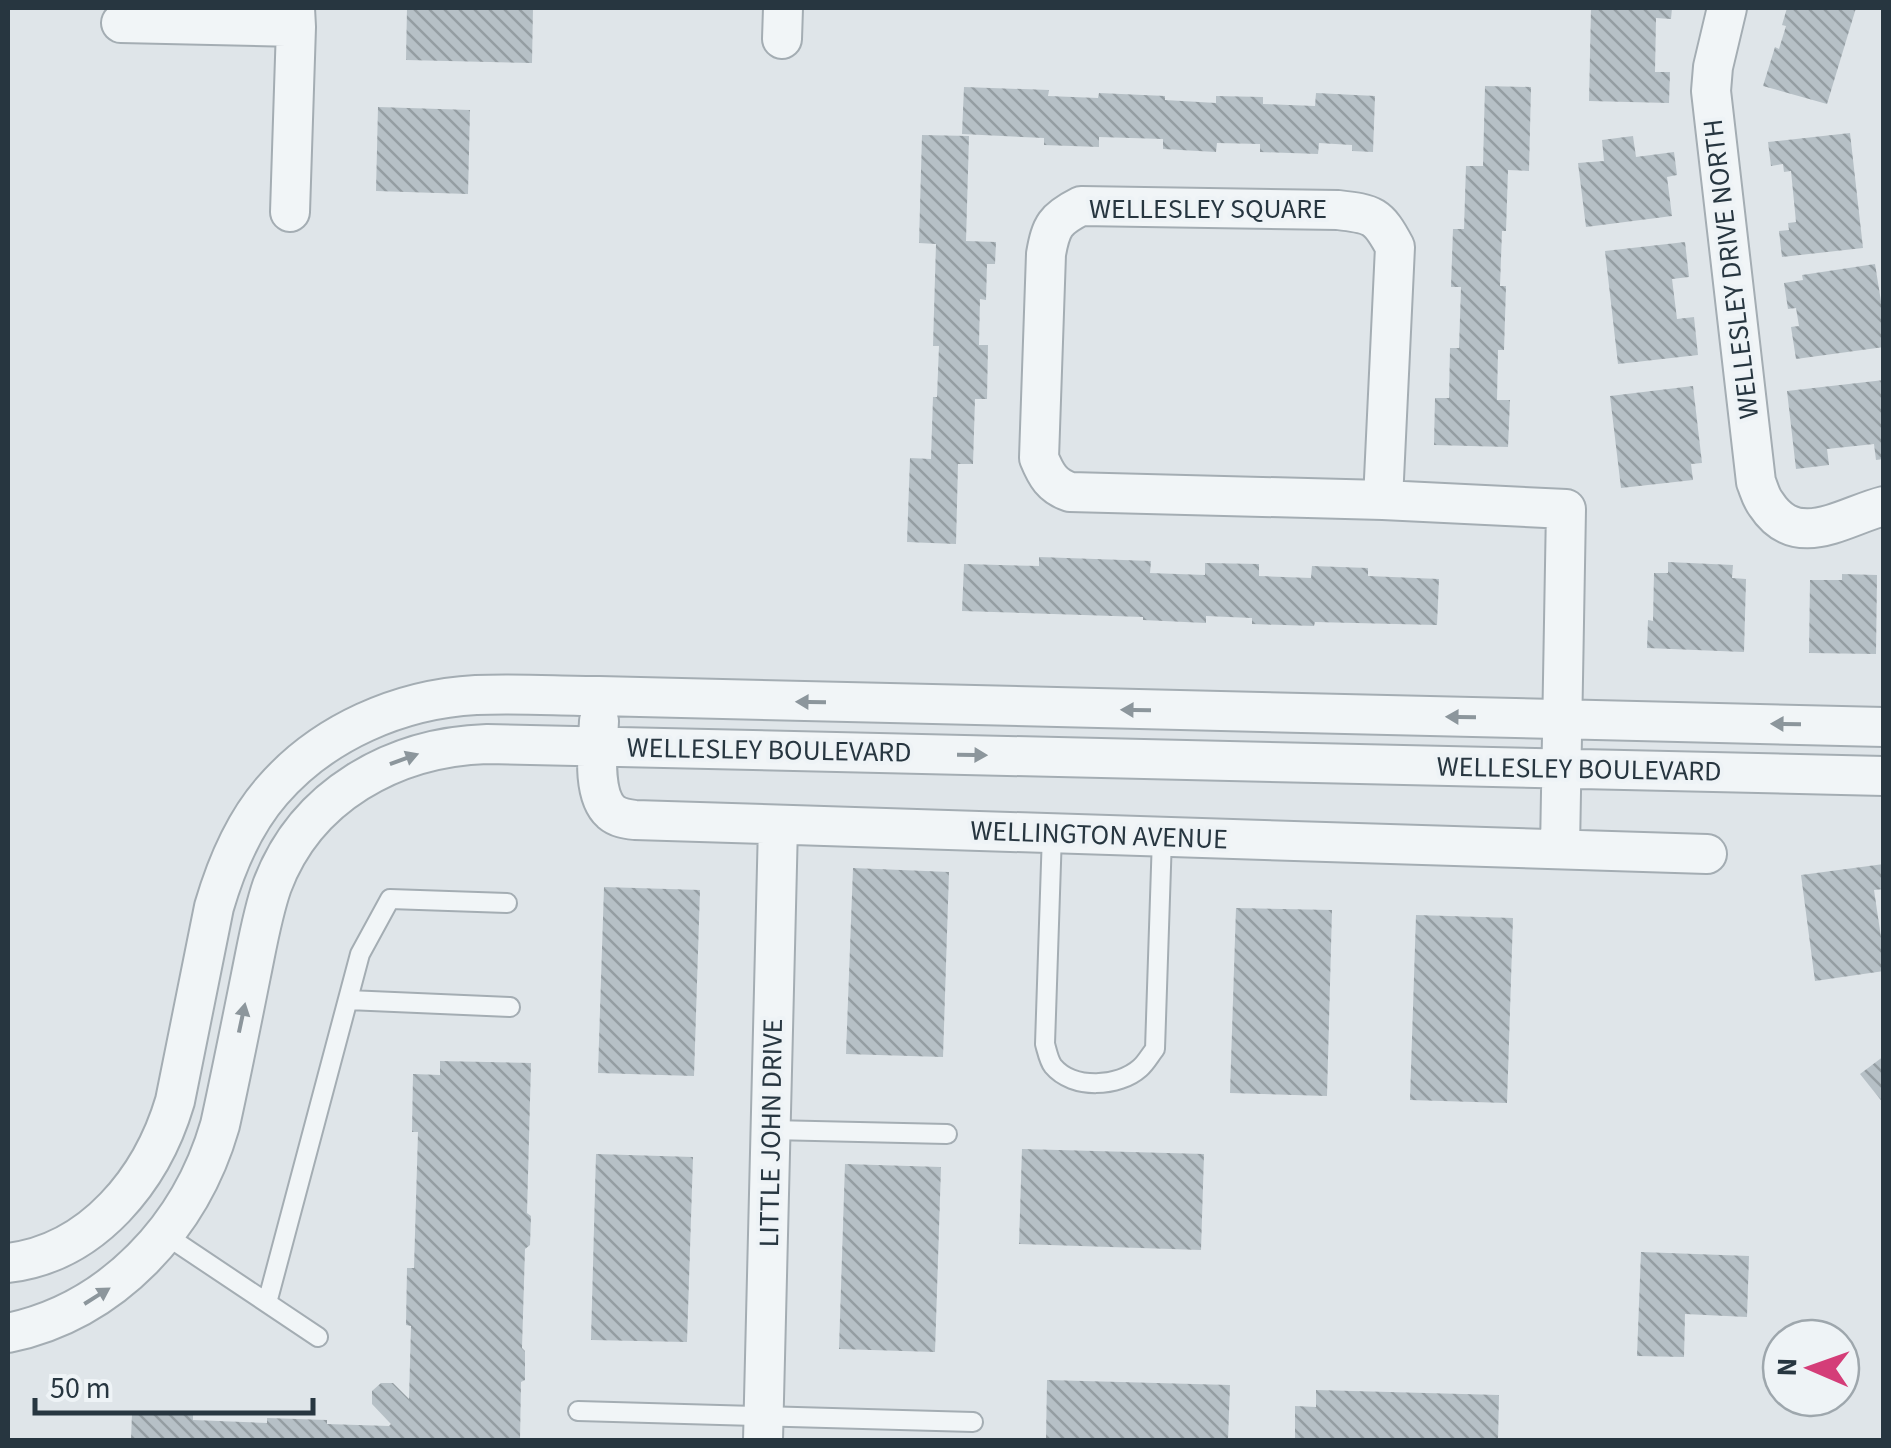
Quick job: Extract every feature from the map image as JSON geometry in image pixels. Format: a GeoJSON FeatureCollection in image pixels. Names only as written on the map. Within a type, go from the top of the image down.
{"type":"FeatureCollection","features":[{"type":"Feature","properties":{"kind":"street","name":"WELLESLEY DRIVE NORTH"},"geometry":{"type":"LineString","coordinates":[[1726,8],[1713,67],[1713,127],[1756,482],[1766,506],[1784,522],[1810,529],[1829,527],[1884,506]]}},
{"type":"Feature","properties":{"kind":"street"},"geometry":{"type":"LineString","coordinates":[[121,22],[296,17],[290,212]]}},
{"type":"Feature","properties":{"kind":"street","name":"WELLESLEY SQUARE"},"geometry":{"type":"LineString","coordinates":[[1081,206],[1368,213],[1384,227],[1395,246],[1383,500],[1070,492],[1058,488],[1046,476],[1039,458],[1046,254],[1049,236],[1059,217],[1081,206]]}},
{"type":"Feature","properties":{"kind":"street"},"geometry":{"type":"LineString","coordinates":[[1383,500],[1566,509],[1560,849]]}},
{"type":"Feature","properties":{"kind":"street","name":"WELLESLEY BOULEVARD"},"geometry":{"type":"LineString","coordinates":[[8,1263],[48,1254],[92,1229],[136,1183],[153,1155],[175,1100],[220,886],[236,849],[272,790],[338,736],[418,704],[476,695],[600,696],[1884,727]]}},
{"type":"Feature","properties":{"kind":"street","name":"WELLINGTON AVENUE"},"geometry":{"type":"LineString","coordinates":[[600,696],[598,773],[604,802],[620,818],[1707,854]]}},
{"type":"Feature","properties":{"kind":"street","name":"WELLESLEY BOULEVARD"},"geometry":{"type":"LineString","coordinates":[[8,1333],[47,1322],[116,1284],[184,1208],[210,1159],[269,898],[282,866],[308,824],[348,786],[415,754],[460,745],[598,746],[1884,776]]}},
{"type":"Feature","properties":{"kind":"street","name":"LITTLE JOHN DRIVE"},"geometry":{"type":"LineString","coordinates":[[764,1429],[778,825]]}},
{"type":"Feature","properties":{"kind":"lane"},"geometry":{"type":"LineString","coordinates":[[1052,834],[1045,1044],[1051,1064],[1067,1077],[1109,1083],[1142,1067],[1155,1049],[1162,837]]}},
{"type":"Feature","properties":{"kind":"lane"},"geometry":{"type":"LineString","coordinates":[[267,1303],[360,954],[390,900],[507,902]]}},
{"type":"Feature","properties":{"kind":"lane"},"geometry":{"type":"LineString","coordinates":[[348,1000],[510,1006]]}},
{"type":"Feature","properties":{"kind":"lane"},"geometry":{"type":"LineString","coordinates":[[771,1130],[947,1134]]}},
{"type":"Feature","properties":{"kind":"lane"},"geometry":{"type":"LineString","coordinates":[[164,1234],[318,1337]]}},
{"type":"Feature","properties":{"kind":"lane"},"geometry":{"type":"LineString","coordinates":[[578,1411],[764,1429],[973,1422]]}},
{"type":"Feature","properties":{"kind":"building"},"geometry":{"type":"Polygon","coordinates":[[[407,8],[533,8],[532,63],[406,60],[407,8]]]}},
{"type":"Feature","properties":{"kind":"building"},"geometry":{"type":"Polygon","coordinates":[[[1591,8],[1672,8],[1671,19],[1656,18],[1655,72],[1670,72],[1669,103],[1589,101],[1591,8]]]}},
{"type":"Feature","properties":{"kind":"building"},"geometry":{"type":"Polygon","coordinates":[[[1787,8],[1856,8],[1827,104],[1763,86],[1775,47],[1779,49],[1787,8]]]}},
{"type":"Feature","properties":{"kind":"building"},"geometry":{"type":"Polygon","coordinates":[[[1485,86],[1531,87],[1529,171],[1508,170],[1506,231],[1502,231],[1500,286],[1506,286],[1504,350],[1498,350],[1497,400],[1510,400],[1508,447],[1434,445],[1435,398],[1449,398],[1450,348],[1459,348],[1461,287],[1451,287],[1453,229],[1464,229],[1466,166],[1483,166],[1485,86]]]}},
{"type":"Feature","properties":{"kind":"building"},"geometry":{"type":"Polygon","coordinates":[[[964,87],[1049,90],[1048,96],[1165,96],[1165,100],[1216,103],[1216,96],[1263,97],[1263,104],[1315,106],[1316,93],[1375,96],[1373,152],[1352,151],[1352,145],[1319,143],[1318,154],[1260,152],[1260,144],[1217,143],[1216,152],[1163,149],[1163,139],[1099,137],[1099,147],[1044,145],[1044,138],[962,134],[964,87]]]}},
{"type":"Feature","properties":{"kind":"building"},"geometry":{"type":"Polygon","coordinates":[[[378,107],[470,110],[468,194],[376,191],[378,107]]]}},
{"type":"Feature","properties":{"kind":"building"},"geometry":{"type":"Polygon","coordinates":[[[1850,133],[1863,248],[1782,257],[1779,231],[1789,230],[1788,223],[1796,222],[1791,171],[1784,172],[1783,164],[1771,166],[1768,142],[1850,133]]]}},
{"type":"Feature","properties":{"kind":"building"},"geometry":{"type":"Polygon","coordinates":[[[922,135],[969,136],[966,241],[996,242],[995,264],[987,264],[986,300],[980,299],[979,345],[988,345],[987,399],[975,399],[973,464],[958,464],[956,544],[907,542],[910,458],[931,459],[939,346],[933,346],[936,244],[919,243],[922,135]]]}},
{"type":"Feature","properties":{"kind":"building"},"geometry":{"type":"Polygon","coordinates":[[[1633,136],[1636,157],[1674,152],[1677,175],[1667,177],[1672,216],[1586,227],[1578,163],[1604,161],[1602,140],[1633,136]]]}},
{"type":"Feature","properties":{"kind":"building"},"geometry":{"type":"Polygon","coordinates":[[[1685,242],[1689,277],[1672,279],[1677,319],[1694,317],[1698,355],[1618,364],[1605,251],[1685,242]]]}},
{"type":"Feature","properties":{"kind":"building"},"geometry":{"type":"Polygon","coordinates":[[[1875,264],[1884,347],[1796,359],[1791,327],[1799,326],[1796,308],[1788,309],[1784,283],[1803,280],[1802,275],[1875,264]]]}},
{"type":"Feature","properties":{"kind":"building"},"geometry":{"type":"Polygon","coordinates":[[[1884,380],[1884,459],[1876,460],[1874,444],[1827,449],[1829,465],[1796,469],[1787,391],[1884,380]]]}},
{"type":"Feature","properties":{"kind":"building"},"geometry":{"type":"Polygon","coordinates":[[[1693,386],[1702,463],[1691,464],[1693,480],[1621,488],[1610,396],[1693,386]]]}},
{"type":"Feature","properties":{"kind":"building"},"geometry":{"type":"Polygon","coordinates":[[[1039,557],[1151,561],[1150,573],[1205,575],[1205,563],[1259,564],[1259,576],[1311,578],[1312,566],[1368,568],[1368,576],[1439,579],[1437,625],[1252,624],[1252,618],[1206,616],[1206,623],[962,611],[964,564],[1039,566],[1039,557]]]}},
{"type":"Feature","properties":{"kind":"building"},"geometry":{"type":"Polygon","coordinates":[[[1668,562],[1733,565],[1732,578],[1746,579],[1744,652],[1647,648],[1648,620],[1653,621],[1654,573],[1668,573],[1668,562]]]}},
{"type":"Feature","properties":{"kind":"building"},"geometry":{"type":"Polygon","coordinates":[[[1842,574],[1877,575],[1876,654],[1809,653],[1810,580],[1842,580],[1842,574]]]}},
{"type":"Feature","properties":{"kind":"building"},"geometry":{"type":"Polygon","coordinates":[[[1884,864],[1884,889],[1874,890],[1884,944],[1884,971],[1815,981],[1801,875],[1884,864]]]}},
{"type":"Feature","properties":{"kind":"building"},"geometry":{"type":"Polygon","coordinates":[[[853,868],[949,872],[943,1057],[846,1054],[853,868]]]}},
{"type":"Feature","properties":{"kind":"building"},"geometry":{"type":"Polygon","coordinates":[[[604,887],[700,890],[694,1076],[598,1073],[604,887]]]}},
{"type":"Feature","properties":{"kind":"building"},"geometry":{"type":"Polygon","coordinates":[[[1236,908],[1332,910],[1327,1096],[1230,1093],[1236,908]]]}},
{"type":"Feature","properties":{"kind":"building"},"geometry":{"type":"Polygon","coordinates":[[[1416,915],[1513,918],[1507,1103],[1410,1100],[1416,915]]]}},
{"type":"Feature","properties":{"kind":"building"},"geometry":{"type":"Polygon","coordinates":[[[1884,1056],[1884,1104],[1860,1074],[1884,1056]]]}},
{"type":"Feature","properties":{"kind":"building"},"geometry":{"type":"Polygon","coordinates":[[[440,1061],[531,1063],[527,1213],[531,1216],[530,1245],[525,1249],[525,1380],[521,1382],[520,1440],[131,1440],[132,1413],[193,1415],[193,1420],[267,1423],[267,1418],[327,1420],[327,1424],[391,1424],[372,1404],[372,1391],[381,1383],[393,1383],[409,1399],[411,1326],[406,1325],[407,1268],[414,1268],[418,1132],[412,1132],[413,1074],[440,1075],[440,1061]]]}},
{"type":"Feature","properties":{"kind":"building"},"geometry":{"type":"Polygon","coordinates":[[[1022,1149],[1204,1154],[1201,1250],[1019,1244],[1022,1149]]]}},
{"type":"Feature","properties":{"kind":"building"},"geometry":{"type":"Polygon","coordinates":[[[596,1154],[693,1157],[687,1342],[591,1340],[596,1154]]]}},
{"type":"Feature","properties":{"kind":"building"},"geometry":{"type":"Polygon","coordinates":[[[845,1164],[941,1167],[935,1352],[839,1349],[845,1164]]]}},
{"type":"Feature","properties":{"kind":"building"},"geometry":{"type":"Polygon","coordinates":[[[1641,1252],[1749,1256],[1747,1317],[1685,1314],[1684,1357],[1637,1356],[1641,1252]]]}},
{"type":"Feature","properties":{"kind":"building"},"geometry":{"type":"Polygon","coordinates":[[[1047,1380],[1230,1385],[1228,1440],[1046,1440],[1047,1380]]]}},
{"type":"Feature","properties":{"kind":"building"},"geometry":{"type":"Polygon","coordinates":[[[1316,1390],[1499,1395],[1498,1440],[1295,1440],[1295,1406],[1316,1407],[1316,1390]]]}}]}
